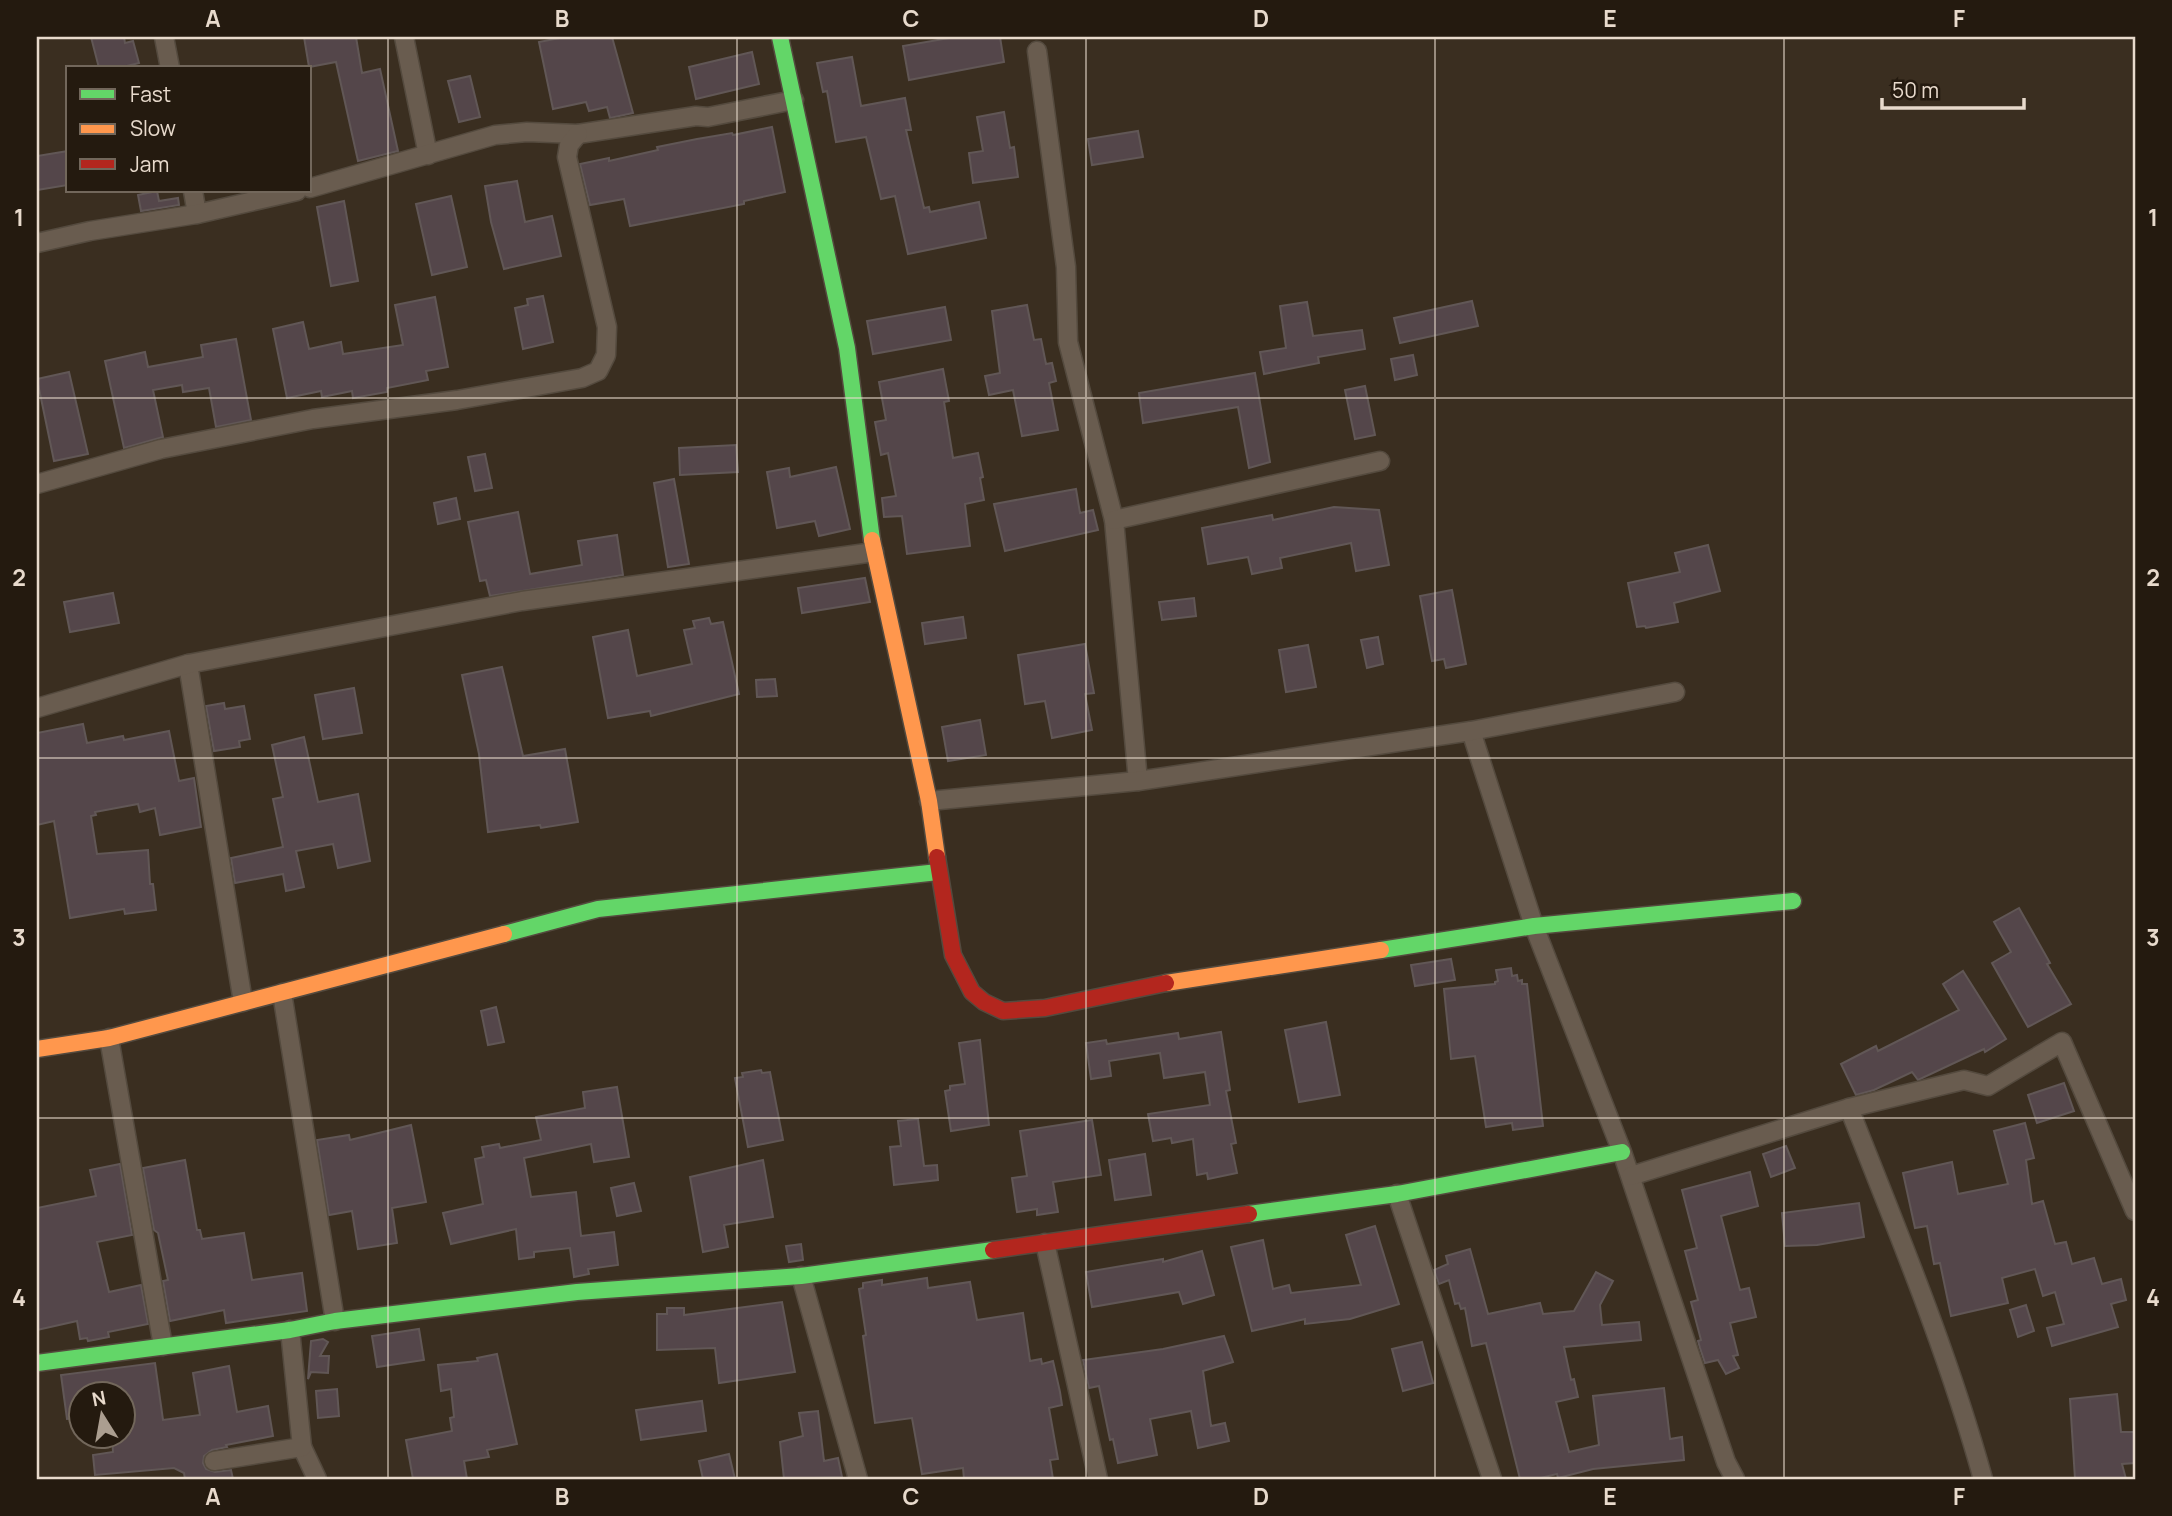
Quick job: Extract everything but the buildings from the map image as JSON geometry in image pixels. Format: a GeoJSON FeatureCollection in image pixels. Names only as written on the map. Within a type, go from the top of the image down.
{"type":"FeatureCollection","features":[{"type":"Feature","properties":{"kind":"street"},"geometry":{"type":"LineString","coordinates":[[164,37],[170,66]]}},
{"type":"Feature","properties":{"kind":"street"},"geometry":{"type":"LineString","coordinates":[[404,37],[428,155]]}},
{"type":"Feature","properties":{"kind":"street"},"geometry":{"type":"LineString","coordinates":[[780,37],[847,348],[874,552],[929,801],[953,955],[972,992],[984,1002],[1003,1011],[1045,1008],[1148,986],[1534,926],[1793,901]]}},
{"type":"Feature","properties":{"kind":"street"},"geometry":{"type":"LineString","coordinates":[[1037,51],[1066,267],[1068,342],[1114,520],[1138,781]]}},
{"type":"Feature","properties":{"kind":"street"},"geometry":{"type":"LineString","coordinates":[[312,187],[495,135],[527,132],[578,134],[696,116],[708,117],[794,100]]}},
{"type":"Feature","properties":{"kind":"street"},"geometry":{"type":"LineString","coordinates":[[37,484],[161,449],[313,419],[457,400],[569,380],[598,371],[606,355],[607,327],[567,158],[569,145],[578,134]]}},
{"type":"Feature","properties":{"kind":"street"},"geometry":{"type":"LineString","coordinates":[[193,192],[197,214]]}},
{"type":"Feature","properties":{"kind":"street"},"geometry":{"type":"LineString","coordinates":[[37,243],[90,231],[197,214],[293,192]]}},
{"type":"Feature","properties":{"kind":"street"},"geometry":{"type":"LineString","coordinates":[[1114,520],[1380,461]]}},
{"type":"Feature","properties":{"kind":"street"},"geometry":{"type":"LineString","coordinates":[[37,708],[188,664],[522,601],[874,552]]}},
{"type":"Feature","properties":{"kind":"street"},"geometry":{"type":"LineString","coordinates":[[188,664],[243,1002]]}},
{"type":"Feature","properties":{"kind":"street"},"geometry":{"type":"LineString","coordinates":[[929,801],[1138,781],[1471,730],[1675,692]]}},
{"type":"Feature","properties":{"kind":"street"},"geometry":{"type":"LineString","coordinates":[[1471,730],[1534,926],[1631,1175],[1726,1462],[1735,1479]]}},
{"type":"Feature","properties":{"kind":"street"},"geometry":{"type":"LineString","coordinates":[[37,1049],[109,1038],[598,909],[938,872]]}},
{"type":"Feature","properties":{"kind":"street"},"geometry":{"type":"LineString","coordinates":[[282,993],[335,1321]]}},
{"type":"Feature","properties":{"kind":"street"},"geometry":{"type":"LineString","coordinates":[[109,1038],[163,1346]]}},
{"type":"Feature","properties":{"kind":"street"},"geometry":{"type":"LineString","coordinates":[[1631,1175],[1849,1108],[1964,1080],[1988,1086],[2062,1042],[2135,1211]]}},
{"type":"Feature","properties":{"kind":"street"},"geometry":{"type":"LineString","coordinates":[[1849,1108],[1919,1284],[1983,1479]]}},
{"type":"Feature","properties":{"kind":"street"},"geometry":{"type":"LineString","coordinates":[[37,1363],[290,1330],[335,1321],[578,1292],[801,1276],[1397,1194],[1622,1152]]}},
{"type":"Feature","properties":{"kind":"street"},"geometry":{"type":"LineString","coordinates":[[1397,1194],[1492,1479]]}},
{"type":"Feature","properties":{"kind":"street"},"geometry":{"type":"LineString","coordinates":[[1045,1242],[1098,1479]]}},
{"type":"Feature","properties":{"kind":"street"},"geometry":{"type":"LineString","coordinates":[[801,1276],[858,1479]]}},
{"type":"Feature","properties":{"kind":"street"},"geometry":{"type":"LineString","coordinates":[[290,1330],[302,1447],[317,1479]]}},
{"type":"Feature","properties":{"kind":"street"},"geometry":{"type":"LineString","coordinates":[[214,1461],[302,1447]]}},
{"type":"Feature","properties":{"kind":"traffic: fast"},"geometry":{"type":"LineString","coordinates":[[780,37],[847,348],[872,540]]}},
{"type":"Feature","properties":{"kind":"traffic: fast"},"geometry":{"type":"LineString","coordinates":[[504,934],[598,909],[938,872]]}},
{"type":"Feature","properties":{"kind":"traffic: fast"},"geometry":{"type":"LineString","coordinates":[[1381,950],[1534,926],[1793,901]]}},
{"type":"Feature","properties":{"kind":"traffic: fast"},"geometry":{"type":"LineString","coordinates":[[1249,1214],[1397,1194],[1622,1152]]}},
{"type":"Feature","properties":{"kind":"traffic: fast"},"geometry":{"type":"LineString","coordinates":[[37,1363],[290,1330],[335,1321],[577,1292],[801,1276],[993,1250]]}},
{"type":"Feature","properties":{"kind":"traffic: slow"},"geometry":{"type":"LineString","coordinates":[[872,540],[929,801],[937,857]]}},
{"type":"Feature","properties":{"kind":"traffic: slow"},"geometry":{"type":"LineString","coordinates":[[37,1049],[109,1038],[504,934]]}},
{"type":"Feature","properties":{"kind":"traffic: slow"},"geometry":{"type":"LineString","coordinates":[[1166,983],[1381,950]]}},
{"type":"Feature","properties":{"kind":"traffic: jam"},"geometry":{"type":"LineString","coordinates":[[937,857],[953,955],[972,992],[984,1002],[1003,1011],[1045,1008],[1166,983]]}},
{"type":"Feature","properties":{"kind":"traffic: jam"},"geometry":{"type":"LineString","coordinates":[[993,1250],[1249,1214]]}}]}
